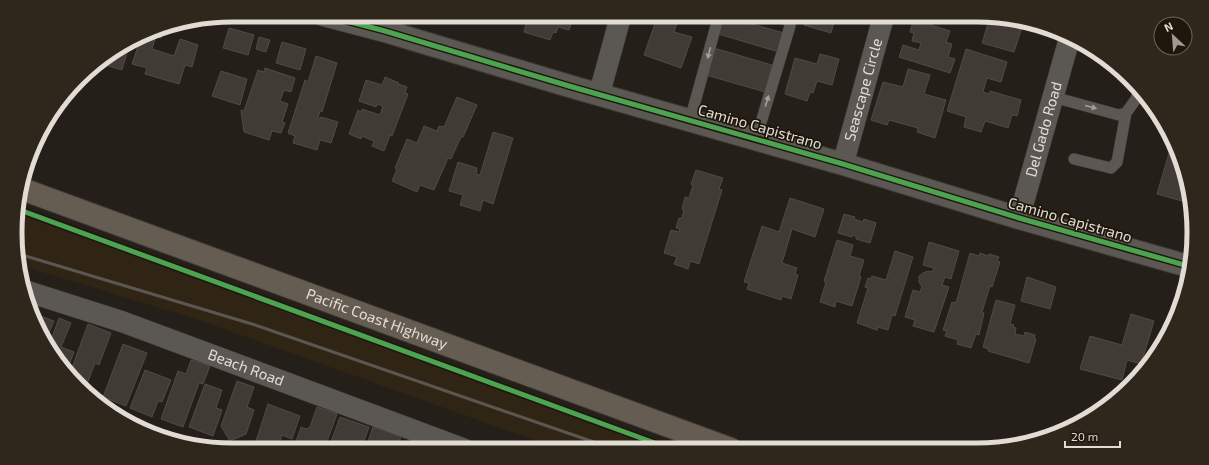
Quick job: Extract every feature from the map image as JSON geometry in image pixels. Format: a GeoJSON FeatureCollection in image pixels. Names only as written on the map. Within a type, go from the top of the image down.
{"type":"FeatureCollection","features":[{"type":"Feature","properties":{"kind":"main road","name":"Camino Capistrano"},"geometry":{"type":"LineString","coordinates":[[387,23],[599,95],[843,164],[1019,218],[1184,265]]}},
{"type":"Feature","properties":{"kind":"main road","name":"Pacific Coast Highway"},"geometry":{"type":"LineString","coordinates":[[26,191],[715,443]]}},
{"type":"Feature","properties":{"kind":"street"},"geometry":{"type":"LineString","coordinates":[[599,95],[619,22]]}},
{"type":"Feature","properties":{"kind":"street","name":"Seascape Circle"},"geometry":{"type":"LineString","coordinates":[[843,164],[882,22]]}},
{"type":"Feature","properties":{"kind":"street","name":"Del Gado Road"},"geometry":{"type":"LineString","coordinates":[[1019,218],[1068,43]]}},
{"type":"Feature","properties":{"kind":"street","name":"Beach Road"},"geometry":{"type":"LineString","coordinates":[[31,292],[123,322],[448,443]]}},
{"type":"Feature","properties":{"kind":"lane"},"geometry":{"type":"LineString","coordinates":[[690,120],[717,22]]}},
{"type":"Feature","properties":{"kind":"lane"},"geometry":{"type":"LineString","coordinates":[[756,139],[790,26],[789,22]]}},
{"type":"Feature","properties":{"kind":"lane"},"geometry":{"type":"LineString","coordinates":[[1074,159],[1111,168],[1117,162],[1126,113],[1137,96]]}},
{"type":"Feature","properties":{"kind":"lane"},"geometry":{"type":"LineString","coordinates":[[1053,97],[1119,115],[1126,113]]}},
{"type":"Feature","properties":{"kind":"shaded area"},"geometry":{"type":"Polygon","coordinates":[[[23,211],[655,443],[545,443],[196,319],[25,267],[22,246],[23,211]]]}},
{"type":"Feature","properties":{"kind":"building"},"geometry":{"type":"Polygon","coordinates":[[[572,22],[569,30],[558,27],[556,33],[553,32],[550,40],[524,32],[526,24],[524,23],[572,22]]]}},
{"type":"Feature","properties":{"kind":"building"},"geometry":{"type":"Polygon","coordinates":[[[656,22],[678,22],[674,32],[692,37],[681,68],[644,55],[656,22]]]}},
{"type":"Feature","properties":{"kind":"building"},"geometry":{"type":"Polygon","coordinates":[[[721,22],[745,22],[784,33],[779,52],[718,34],[721,22]]]}},
{"type":"Feature","properties":{"kind":"building"},"geometry":{"type":"Polygon","coordinates":[[[805,22],[834,22],[831,33],[804,25],[805,22]]]}},
{"type":"Feature","properties":{"kind":"building"},"geometry":{"type":"Polygon","coordinates":[[[913,22],[932,22],[931,25],[950,31],[946,42],[952,44],[948,57],[955,59],[950,73],[899,57],[903,45],[919,50],[921,43],[912,41],[914,33],[910,32],[913,22]]]}},
{"type":"Feature","properties":{"kind":"building"},"geometry":{"type":"Polygon","coordinates":[[[988,22],[1022,27],[1014,52],[982,43],[988,22]]]}},
{"type":"Feature","properties":{"kind":"building"},"geometry":{"type":"Polygon","coordinates":[[[229,28],[254,35],[248,55],[223,48],[229,28]]]}},
{"type":"Feature","properties":{"kind":"building"},"geometry":{"type":"Polygon","coordinates":[[[156,37],[152,49],[174,56],[180,39],[198,45],[192,67],[185,65],[179,84],[145,74],[147,68],[132,64],[139,44],[156,37]]]}},
{"type":"Feature","properties":{"kind":"building"},"geometry":{"type":"Polygon","coordinates":[[[259,37],[270,40],[266,52],[256,49],[259,37]]]}},
{"type":"Feature","properties":{"kind":"building"},"geometry":{"type":"Polygon","coordinates":[[[282,42],[306,49],[300,70],[276,63],[282,42]]]}},
{"type":"Feature","properties":{"kind":"building"},"geometry":{"type":"Polygon","coordinates":[[[714,48],[772,65],[765,92],[706,75],[714,48]]]}},
{"type":"Feature","properties":{"kind":"building"},"geometry":{"type":"Polygon","coordinates":[[[966,49],[1007,62],[1001,82],[987,78],[983,92],[990,94],[990,91],[1021,100],[1017,116],[1012,115],[1008,128],[985,121],[981,132],[964,127],[966,117],[947,111],[966,49]]]}},
{"type":"Feature","properties":{"kind":"building"},"geometry":{"type":"Polygon","coordinates":[[[128,50],[122,70],[104,65],[128,50]]]}},
{"type":"Feature","properties":{"kind":"building"},"geometry":{"type":"Polygon","coordinates":[[[820,54],[839,59],[832,85],[817,81],[813,93],[810,92],[807,101],[785,94],[795,58],[817,64],[820,54]]]}},
{"type":"Feature","properties":{"kind":"building"},"geometry":{"type":"Polygon","coordinates":[[[316,56],[337,63],[322,112],[320,111],[318,118],[320,119],[321,117],[338,122],[331,143],[320,140],[317,150],[293,143],[295,136],[288,133],[305,80],[308,82],[316,56]]]}},
{"type":"Feature","properties":{"kind":"building"},"geometry":{"type":"Polygon","coordinates":[[[265,68],[295,78],[291,92],[284,90],[280,101],[288,104],[282,122],[285,123],[281,133],[272,131],[269,140],[244,132],[241,110],[244,111],[258,70],[264,72],[265,68]]]}},
{"type":"Feature","properties":{"kind":"building"},"geometry":{"type":"Polygon","coordinates":[[[908,69],[930,75],[924,94],[946,100],[935,138],[917,132],[918,128],[889,120],[887,125],[871,120],[883,82],[903,87],[908,69]]]}},
{"type":"Feature","properties":{"kind":"building"},"geometry":{"type":"Polygon","coordinates":[[[221,71],[247,79],[240,105],[212,96],[221,71]]]}},
{"type":"Feature","properties":{"kind":"building"},"geometry":{"type":"Polygon","coordinates":[[[385,77],[407,87],[405,93],[408,94],[392,136],[390,135],[384,151],[372,146],[374,141],[362,136],[361,139],[349,134],[358,110],[361,112],[362,109],[380,115],[383,106],[377,104],[376,107],[359,101],[366,80],[382,85],[385,77]]]}},
{"type":"Feature","properties":{"kind":"building"},"geometry":{"type":"Polygon","coordinates":[[[457,97],[477,105],[463,137],[461,137],[451,159],[448,158],[434,190],[420,185],[417,192],[392,181],[397,169],[395,168],[407,139],[417,143],[424,126],[437,131],[439,126],[444,127],[457,97]]]}},
{"type":"Feature","properties":{"kind":"building"},"geometry":{"type":"Polygon","coordinates":[[[493,132],[513,138],[493,204],[483,200],[480,211],[460,205],[463,195],[449,191],[458,162],[477,168],[476,174],[480,175],[493,132]]]}},
{"type":"Feature","properties":{"kind":"building"},"geometry":{"type":"Polygon","coordinates":[[[1170,150],[1180,178],[1185,202],[1157,194],[1170,150]]]}},
{"type":"Feature","properties":{"kind":"building"},"geometry":{"type":"Polygon","coordinates":[[[696,170],[723,178],[719,189],[722,190],[699,264],[690,261],[688,269],[674,264],[677,257],[664,253],[671,230],[679,232],[680,229],[676,228],[679,218],[682,218],[684,210],[682,209],[685,197],[689,198],[693,185],[691,184],[696,170]]]}},
{"type":"Feature","properties":{"kind":"building"},"geometry":{"type":"Polygon","coordinates":[[[790,198],[824,209],[815,237],[792,229],[782,263],[797,268],[795,274],[798,275],[791,299],[782,296],[781,300],[747,289],[749,283],[744,282],[762,226],[779,232],[790,198]]]}},
{"type":"Feature","properties":{"kind":"building"},"geometry":{"type":"Polygon","coordinates":[[[844,214],[855,217],[854,219],[863,222],[864,219],[876,223],[870,243],[856,239],[856,236],[853,235],[852,237],[838,233],[844,214]]]}},
{"type":"Feature","properties":{"kind":"building"},"geometry":{"type":"Polygon","coordinates":[[[837,240],[853,245],[850,256],[864,260],[859,276],[861,277],[852,306],[836,301],[835,307],[820,302],[826,282],[824,281],[837,240]]]}},
{"type":"Feature","properties":{"kind":"building"},"geometry":{"type":"Polygon","coordinates":[[[929,242],[959,251],[951,279],[945,277],[942,285],[949,287],[934,332],[913,326],[915,320],[905,317],[913,290],[920,292],[922,287],[919,282],[919,276],[928,271],[932,272],[934,268],[923,265],[929,242]]]}},
{"type":"Feature","properties":{"kind":"building"},"geometry":{"type":"Polygon","coordinates":[[[895,251],[913,257],[895,316],[892,315],[888,330],[878,327],[877,330],[857,323],[868,288],[865,287],[868,278],[871,279],[872,276],[886,280],[895,251]]]}},
{"type":"Feature","properties":{"kind":"building"},"geometry":{"type":"Polygon","coordinates":[[[970,253],[979,256],[980,253],[988,256],[989,254],[999,257],[997,261],[1000,262],[992,287],[990,286],[982,312],[984,313],[979,335],[976,334],[971,348],[957,344],[958,340],[945,336],[947,331],[943,330],[952,302],[956,303],[970,253]]]}},
{"type":"Feature","properties":{"kind":"building"},"geometry":{"type":"Polygon","coordinates":[[[1027,277],[1056,287],[1050,309],[1021,301],[1027,277]]]}},
{"type":"Feature","properties":{"kind":"building"},"geometry":{"type":"Polygon","coordinates":[[[996,300],[1015,305],[1010,324],[1014,325],[1013,327],[1016,328],[1015,334],[1024,336],[1025,332],[1035,335],[1034,339],[1036,339],[1029,363],[988,351],[989,349],[983,347],[996,300]]]}},
{"type":"Feature","properties":{"kind":"building"},"geometry":{"type":"Polygon","coordinates":[[[1131,314],[1154,321],[1141,364],[1127,360],[1122,380],[1080,369],[1090,336],[1122,345],[1131,314]]]}},
{"type":"Feature","properties":{"kind":"building"},"geometry":{"type":"Polygon","coordinates":[[[39,316],[54,321],[48,335],[39,316]]]}},
{"type":"Feature","properties":{"kind":"building"},"geometry":{"type":"Polygon","coordinates":[[[59,318],[71,323],[61,347],[74,352],[69,365],[65,361],[51,340],[59,318]]]}},
{"type":"Feature","properties":{"kind":"building"},"geometry":{"type":"Polygon","coordinates":[[[88,324],[111,333],[99,365],[95,363],[87,384],[72,368],[88,324]]]}},
{"type":"Feature","properties":{"kind":"building"},"geometry":{"type":"Polygon","coordinates":[[[123,344],[147,353],[126,406],[103,397],[123,344]]]}},
{"type":"Feature","properties":{"kind":"building"},"geometry":{"type":"Polygon","coordinates":[[[191,360],[210,366],[203,384],[199,383],[183,427],[161,419],[178,371],[186,374],[191,360]]]}},
{"type":"Feature","properties":{"kind":"building"},"geometry":{"type":"Polygon","coordinates":[[[145,370],[171,380],[162,402],[158,401],[152,417],[130,408],[145,370]]]}},
{"type":"Feature","properties":{"kind":"building"},"geometry":{"type":"Polygon","coordinates":[[[237,381],[254,387],[247,407],[254,410],[246,434],[230,441],[221,426],[237,381]]]}},
{"type":"Feature","properties":{"kind":"building"},"geometry":{"type":"Polygon","coordinates":[[[205,384],[222,390],[216,408],[222,410],[213,436],[189,427],[205,384]]]}},
{"type":"Feature","properties":{"kind":"building"},"geometry":{"type":"Polygon","coordinates":[[[268,404],[300,416],[292,439],[282,435],[279,443],[255,443],[268,404]]]}},
{"type":"Feature","properties":{"kind":"building"},"geometry":{"type":"Polygon","coordinates":[[[317,407],[337,414],[327,443],[295,443],[301,427],[306,429],[310,427],[317,407]]]}},
{"type":"Feature","properties":{"kind":"building"},"geometry":{"type":"Polygon","coordinates":[[[340,417],[369,427],[363,443],[331,443],[340,417]]]}},
{"type":"Feature","properties":{"kind":"building"},"geometry":{"type":"Polygon","coordinates":[[[373,427],[401,437],[399,443],[367,443],[373,427]]]}},
{"type":"Feature","properties":{"kind":"railway"},"geometry":{"type":"LineString","coordinates":[[23,255],[252,324],[597,443]]}},
{"type":"Feature","properties":{"kind":"cycle path"},"geometry":{"type":"LineString","coordinates":[[351,22],[843,164],[1019,218],[1184,265]]}},
{"type":"Feature","properties":{"kind":"cycle path"},"geometry":{"type":"LineString","coordinates":[[23,211],[655,443]]}}]}
